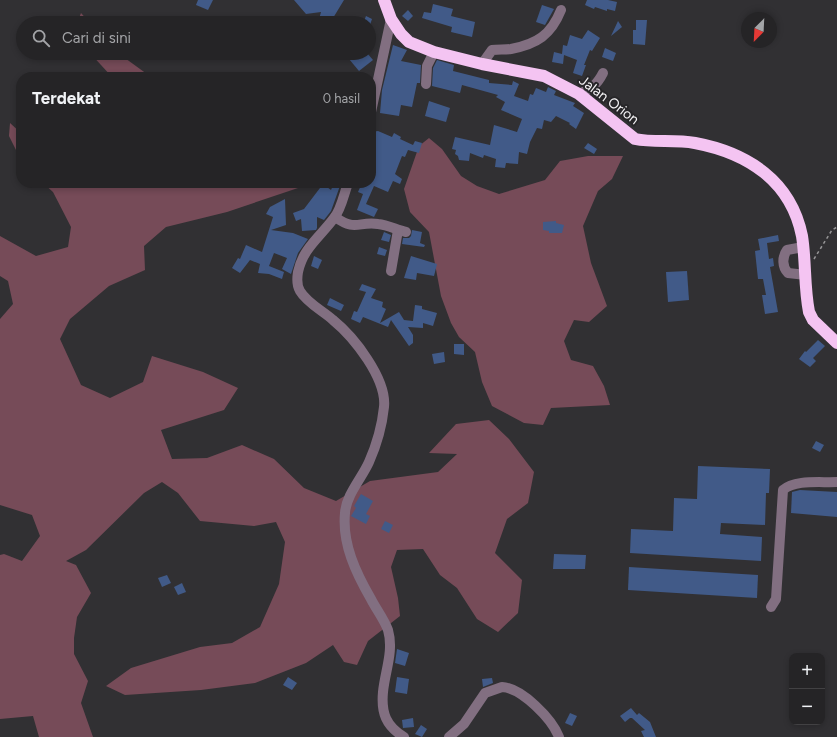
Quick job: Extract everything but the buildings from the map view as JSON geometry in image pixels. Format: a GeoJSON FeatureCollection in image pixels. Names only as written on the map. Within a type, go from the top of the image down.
{"type":"FeatureCollection","features":[{"type":"Feature","properties":{"kind":"highway","name":"Jalan Orion"},"geometry":{"type":"LineString","coordinates":[[384,0],[391,19],[401,34],[409,42],[434,52],[482,64],[544,76],[579,94],[635,139],[644,141],[682,140],[697,143],[748,162],[766,173],[777,183],[794,210],[803,247],[807,303],[811,316],[826,334],[837,343]]}},
{"type":"Feature","properties":{"kind":"street"},"geometry":{"type":"LineString","coordinates":[[482,64],[492,50],[510,50],[531,44],[545,36],[551,30],[561,10]]}},
{"type":"Feature","properties":{"kind":"street"},"geometry":{"type":"LineString","coordinates":[[376,89],[391,19]]}},
{"type":"Feature","properties":{"kind":"street"},"geometry":{"type":"LineString","coordinates":[[426,84],[427,66],[434,52]]}},
{"type":"Feature","properties":{"kind":"street"},"geometry":{"type":"LineString","coordinates":[[579,94],[592,88],[599,82],[603,73]]}},
{"type":"Feature","properties":{"kind":"street"},"geometry":{"type":"LineString","coordinates":[[346,188],[335,217],[306,249],[298,272],[298,285],[306,298],[335,321],[362,351],[377,375],[384,391],[385,400],[383,420],[378,438],[369,462],[346,505],[344,526],[355,569],[387,629],[391,648],[383,695],[384,717],[398,733],[404,737]]}},
{"type":"Feature","properties":{"kind":"street"},"geometry":{"type":"LineString","coordinates":[[335,217],[349,225],[357,226],[379,224],[402,231],[390,271]]}},
{"type":"Feature","properties":{"kind":"street"},"geometry":{"type":"LineString","coordinates":[[803,247],[787,250],[784,255],[784,269],[788,273],[806,274]]}},
{"type":"Feature","properties":{"kind":"street"},"geometry":{"type":"LineString","coordinates":[[771,607],[776,600],[783,490],[789,486],[805,483],[837,482]]}},
{"type":"Feature","properties":{"kind":"street"},"geometry":{"type":"LineString","coordinates":[[449,737],[464,724],[485,693],[502,687],[519,692],[525,697],[547,718],[559,737]]}},
{"type":"Feature","properties":{"kind":"path"},"geometry":{"type":"LineString","coordinates":[[806,274],[832,230],[837,227]]}},
{"type":"Feature","properties":{"kind":"shaded area"},"geometry":{"type":"Polygon","coordinates":[[[96,60],[128,60],[144,72],[107,72],[96,60]]]}},
{"type":"Feature","properties":{"kind":"shaded area"},"geometry":{"type":"Polygon","coordinates":[[[10,123],[16,128],[16,150],[9,136],[10,123]]]}},
{"type":"Feature","properties":{"kind":"shaded area"},"geometry":{"type":"Polygon","coordinates":[[[429,138],[442,149],[461,176],[477,186],[499,194],[545,180],[560,161],[588,156],[623,156],[612,179],[598,191],[583,226],[591,263],[607,306],[589,322],[574,320],[564,341],[571,360],[593,366],[604,386],[610,405],[551,408],[543,425],[524,423],[492,406],[482,382],[475,352],[459,337],[451,323],[441,296],[429,232],[410,212],[404,189],[419,146],[429,138]]]}},
{"type":"Feature","properties":{"kind":"shaded area"},"geometry":{"type":"Polygon","coordinates":[[[49,188],[298,188],[227,212],[166,227],[144,246],[145,270],[109,286],[70,319],[60,339],[81,385],[110,398],[143,382],[152,356],[203,372],[238,388],[224,410],[161,430],[172,459],[207,458],[242,445],[274,459],[304,488],[336,501],[370,481],[438,472],[457,454],[429,453],[456,424],[489,420],[509,439],[534,472],[528,503],[507,519],[495,553],[522,580],[518,613],[498,632],[477,619],[457,588],[440,575],[423,549],[397,550],[391,567],[398,598],[400,616],[368,641],[357,665],[344,662],[333,645],[306,663],[255,683],[201,690],[125,695],[106,686],[131,668],[200,647],[232,643],[260,627],[279,584],[285,542],[276,522],[254,526],[200,521],[178,493],[162,482],[144,493],[86,550],[66,561],[76,565],[91,593],[77,617],[74,638],[74,654],[88,681],[81,703],[93,737],[39,737],[33,716],[0,719],[0,555],[4,554],[22,561],[40,536],[32,515],[0,505],[0,319],[13,304],[8,281],[0,276],[0,236],[36,256],[68,247],[71,227],[53,192],[49,188]]]}}]}
